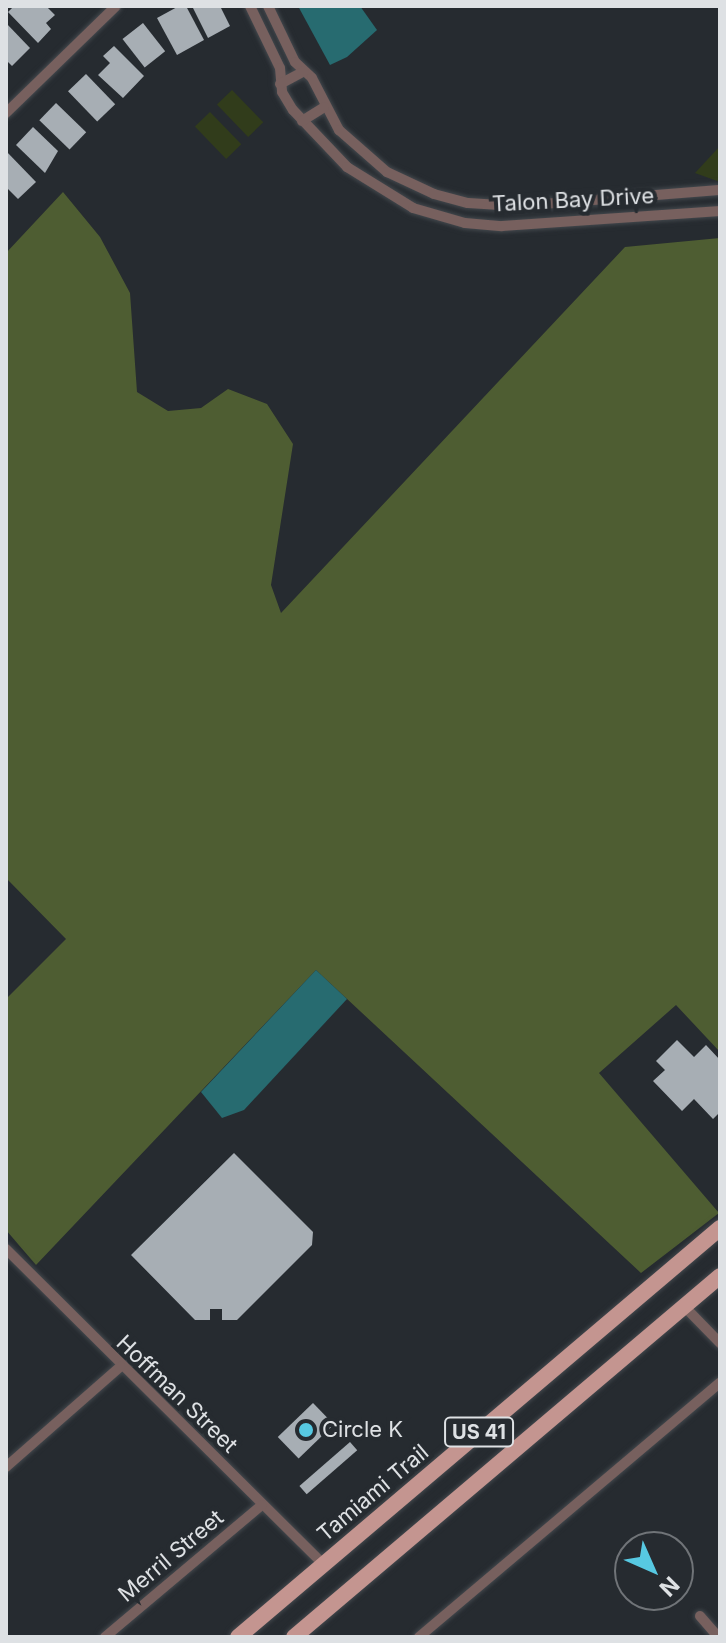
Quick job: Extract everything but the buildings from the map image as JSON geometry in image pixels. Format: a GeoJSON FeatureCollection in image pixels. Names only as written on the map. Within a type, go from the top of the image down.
{"type":"FeatureCollection","features":[{"type":"Feature","properties":{"kind":"main road","name":"Tamiami Trail"},"geometry":{"type":"LineString","coordinates":[[238,1637],[720,1228]]}},
{"type":"Feature","properties":{"kind":"main road","name":"US 41"},"geometry":{"type":"LineString","coordinates":[[294,1637],[720,1276]]}},
{"type":"Feature","properties":{"kind":"street"},"geometry":{"type":"LineString","coordinates":[[6,113],[116,6]]}},
{"type":"Feature","properties":{"kind":"street","name":"Talon Bay Drive"},"geometry":{"type":"LineString","coordinates":[[250,6],[280,68],[280,84],[302,121],[380,192],[451,221],[512,226],[720,211]]}},
{"type":"Feature","properties":{"kind":"street","name":"Talon Bay Drive"},"geometry":{"type":"LineString","coordinates":[[268,6],[324,107],[349,140],[387,172],[434,194],[468,203],[516,206],[720,190]]}},
{"type":"Feature","properties":{"kind":"street"},"geometry":{"type":"LineString","coordinates":[[280,84],[304,71]]}},
{"type":"Feature","properties":{"kind":"street"},"geometry":{"type":"LineString","coordinates":[[302,121],[324,107]]}},
{"type":"Feature","properties":{"kind":"street","name":"Hoffman Street"},"geometry":{"type":"LineString","coordinates":[[6,1249],[120,1367],[323,1564]]}},
{"type":"Feature","properties":{"kind":"street"},"geometry":{"type":"LineString","coordinates":[[684,1306],[720,1343]]}},
{"type":"Feature","properties":{"kind":"street"},"geometry":{"type":"LineString","coordinates":[[6,1467],[120,1367]]}},
{"type":"Feature","properties":{"kind":"street"},"geometry":{"type":"LineString","coordinates":[[419,1637],[720,1383]]}},
{"type":"Feature","properties":{"kind":"street","name":"Merril Street"},"geometry":{"type":"LineString","coordinates":[[105,1637],[262,1505]]}},
{"type":"Feature","properties":{"kind":"street"},"geometry":{"type":"LineString","coordinates":[[700,1616],[718,1637]]}},
{"type":"Feature","properties":{"kind":"green space"},"geometry":{"type":"Polygon","coordinates":[[[232,90],[263,122],[248,137],[217,105],[232,90]]]}},
{"type":"Feature","properties":{"kind":"green space"},"geometry":{"type":"Polygon","coordinates":[[[210,112],[241,144],[226,159],[195,127],[210,112]]]}},
{"type":"Feature","properties":{"kind":"green space"},"geometry":{"type":"Polygon","coordinates":[[[720,146],[720,182],[695,173],[720,146]]]}},
{"type":"Feature","properties":{"kind":"green space"},"geometry":{"type":"Polygon","coordinates":[[[63,192],[100,237],[130,293],[137,392],[168,411],[201,408],[228,389],[267,404],[293,444],[271,585],[281,613],[625,247],[720,238],[720,1052],[676,1005],[599,1073],[719,1213],[641,1273],[316,970],[36,1265],[6,1230],[6,999],[66,939],[6,878],[6,253],[63,192]]]}},
{"type":"Feature","properties":{"kind":"water"},"geometry":{"type":"Polygon","coordinates":[[[298,6],[360,6],[377,30],[347,57],[330,65],[298,6]]]}},
{"type":"Feature","properties":{"kind":"water"},"geometry":{"type":"Polygon","coordinates":[[[316,970],[347,999],[244,1110],[222,1118],[201,1092],[316,970]]]}},
{"type":"Feature","properties":{"kind":"place","name":"Circle K"},"geometry":{"type":"Point","coordinates":[306,1430]}}]}
